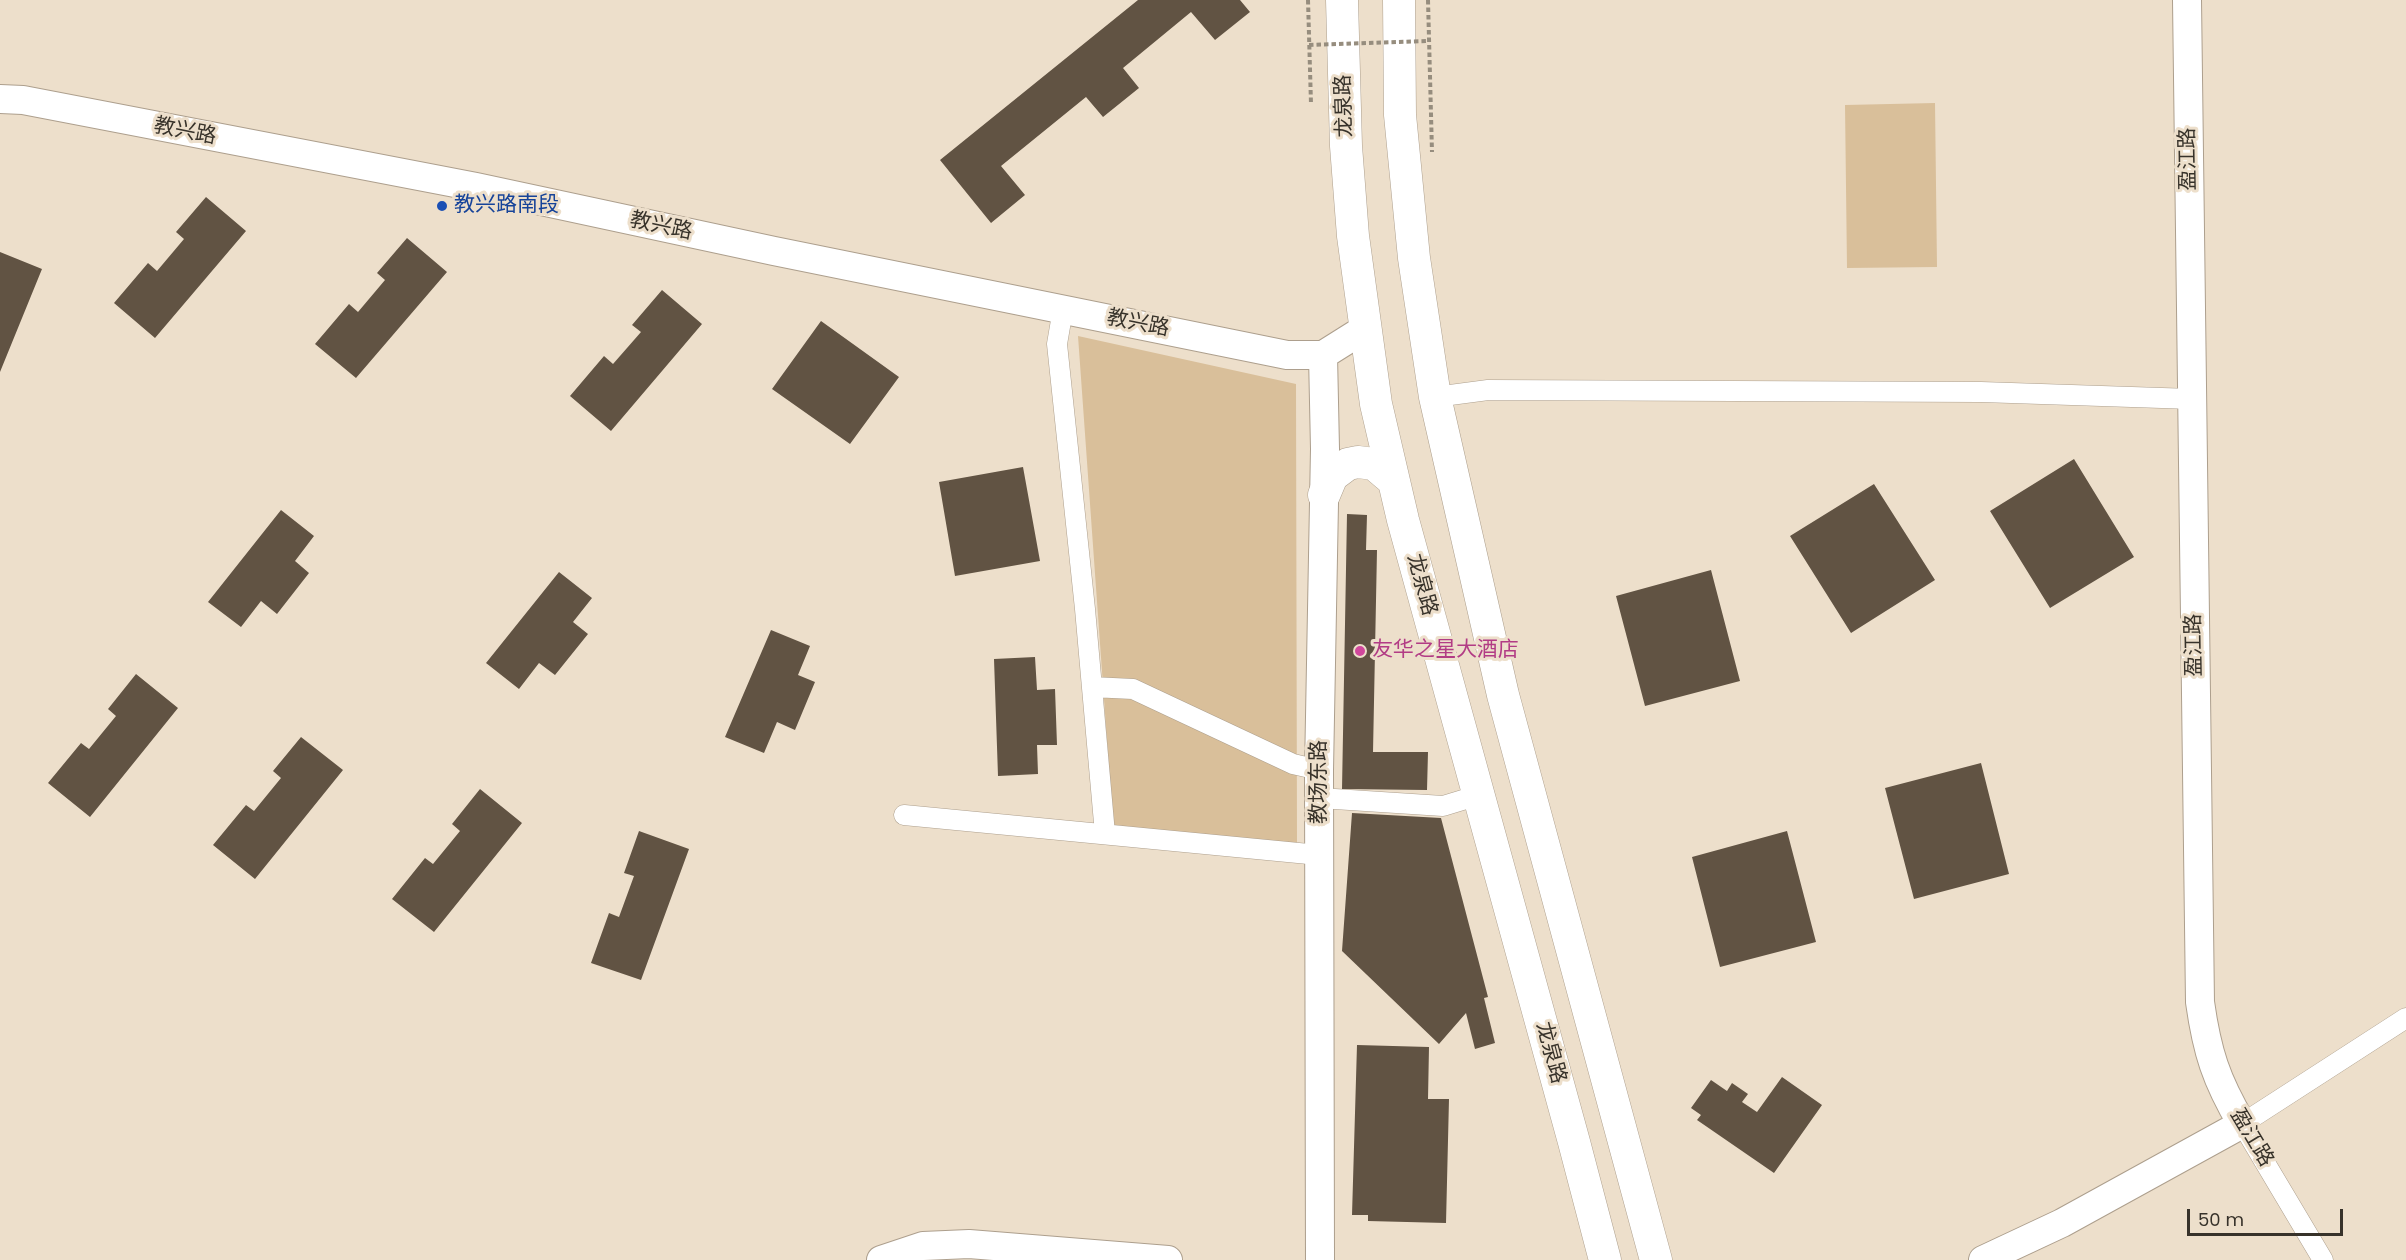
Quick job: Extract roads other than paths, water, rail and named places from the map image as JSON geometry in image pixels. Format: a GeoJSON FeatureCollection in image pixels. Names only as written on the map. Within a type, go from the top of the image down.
{"type":"FeatureCollection","features":[{"type":"Feature","properties":{"kind":"main road","name":"龙泉路"},"geometry":{"type":"LineString","coordinates":[[1342,0],[1346,146],[1352,225],[1376,404],[1394,481],[1605,1260]]}},
{"type":"Feature","properties":{"kind":"main road"},"geometry":{"type":"LineString","coordinates":[[1399,0],[1400,115],[1414,258],[1435,397],[1503,695],[1656,1260]]}},
{"type":"Feature","properties":{"kind":"main road"},"geometry":{"type":"LineString","coordinates":[[1324,495],[1332,476],[1348,464],[1358,462],[1374,464],[1394,481]]}},
{"type":"Feature","properties":{"kind":"street","name":"盈江路"},"geometry":{"type":"LineString","coordinates":[[2187,0],[2200,1002],[2205,1042],[2223,1091],[2323,1260]]}},
{"type":"Feature","properties":{"kind":"street","name":"教兴路"},"geometry":{"type":"LineString","coordinates":[[0,99],[23,100],[476,187],[774,251],[1287,355],[1323,355]]}},
{"type":"Feature","properties":{"kind":"street"},"geometry":{"type":"LineString","coordinates":[[1063,309],[1057,344],[1105,834]]}},
{"type":"Feature","properties":{"kind":"street"},"geometry":{"type":"LineString","coordinates":[[1323,355],[1366,328]]}},
{"type":"Feature","properties":{"kind":"street","name":"教场东路"},"geometry":{"type":"LineString","coordinates":[[1320,1260],[1319,784],[1324,495],[1323,355]]}},
{"type":"Feature","properties":{"kind":"street"},"geometry":{"type":"LineString","coordinates":[[1435,397],[1500,390],[1981,392],[2192,399]]}},
{"type":"Feature","properties":{"kind":"street"},"geometry":{"type":"LineString","coordinates":[[1092,687],[1133,689],[1293,764],[1319,784],[1443,806],[1479,795]]}},
{"type":"Feature","properties":{"kind":"street"},"geometry":{"type":"LineString","coordinates":[[904,815],[1319,855]]}},
{"type":"Feature","properties":{"kind":"street"},"geometry":{"type":"LineString","coordinates":[[1983,1260],[2062,1223],[2242,1124],[2406,1018]]}},
{"type":"Feature","properties":{"kind":"street"},"geometry":{"type":"LineString","coordinates":[[881,1260],[923,1246],[969,1244],[1168,1260]]}},
{"type":"Feature","properties":{"kind":"place","name":"教兴路南段"},"geometry":{"type":"Point","coordinates":[442,206]}},
{"type":"Feature","properties":{"kind":"place","name":"友华之星大酒店"},"geometry":{"type":"Point","coordinates":[1360,651]}}]}
